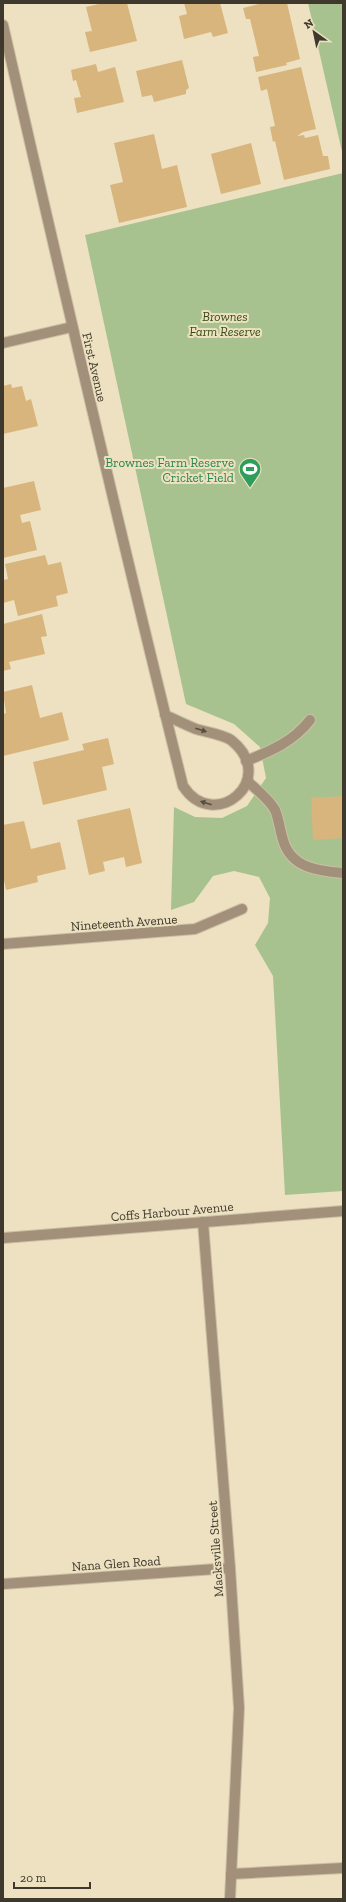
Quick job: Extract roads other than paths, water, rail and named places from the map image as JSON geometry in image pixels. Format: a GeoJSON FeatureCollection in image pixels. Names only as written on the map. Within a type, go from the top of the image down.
{"type":"FeatureCollection","features":[{"type":"Feature","properties":{"kind":"street","name":"First Avenue"},"geometry":{"type":"LineString","coordinates":[[3,25],[72,327],[183,786],[188,793],[201,801],[214,805],[227,803],[238,794],[247,781]]}},
{"type":"Feature","properties":{"kind":"street"},"geometry":{"type":"LineString","coordinates":[[3,343],[72,327]]}},
{"type":"Feature","properties":{"kind":"street"},"geometry":{"type":"LineString","coordinates":[[166,715],[195,728],[230,739],[242,752],[249,768],[247,781],[267,800],[275,811],[286,849],[305,867],[322,871],[343,873]]}},
{"type":"Feature","properties":{"kind":"street"},"geometry":{"type":"LineString","coordinates":[[246,761],[274,750],[302,731],[310,720]]}},
{"type":"Feature","properties":{"kind":"street","name":"Nineteenth Avenue"},"geometry":{"type":"LineString","coordinates":[[3,944],[195,929],[242,909]]}},
{"type":"Feature","properties":{"kind":"street","name":"Coffs Harbour Avenue"},"geometry":{"type":"LineString","coordinates":[[3,1238],[343,1211]]}},
{"type":"Feature","properties":{"kind":"street","name":"Macksville Street"},"geometry":{"type":"LineString","coordinates":[[203,1222],[230,1568],[239,1708],[230,1899]]}},
{"type":"Feature","properties":{"kind":"street","name":"Nana Glen Road"},"geometry":{"type":"LineString","coordinates":[[3,1584],[230,1568]]}},
{"type":"Feature","properties":{"kind":"street"},"geometry":{"type":"LineString","coordinates":[[231,1874],[343,1868]]}},
{"type":"Feature","properties":{"kind":"place","name":"Brownes Farm Reserve Cricket Field"},"geometry":{"type":"Point","coordinates":[250,488]}},
{"type":"Feature","properties":{"kind":"park label","name":"Brownes Farm Reserve"},"geometry":{"type":"Point","coordinates":[225,324]}}]}
